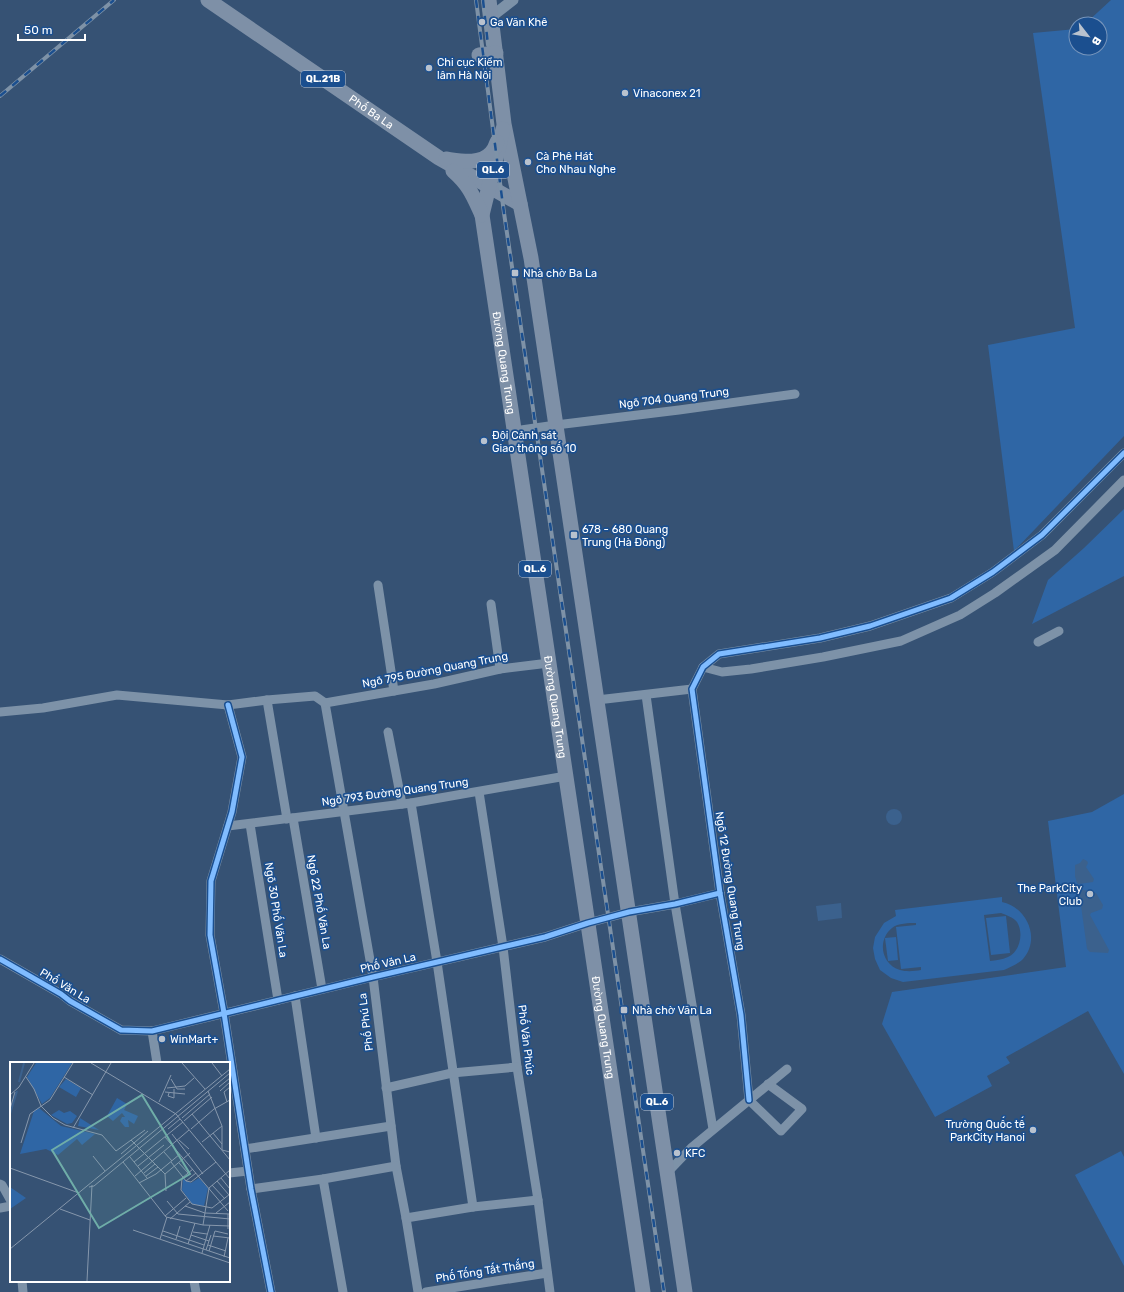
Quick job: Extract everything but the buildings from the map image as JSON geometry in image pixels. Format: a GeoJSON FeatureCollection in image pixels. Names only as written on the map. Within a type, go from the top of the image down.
{"type":"FeatureCollection","features":[{"type":"Feature","properties":{"kind":"highway","name":"Phố Ba La"},"geometry":{"type":"LineString","coordinates":[[208,0],[439,158],[520,204]]}},
{"type":"Feature","properties":{"kind":"highway","name":"Đường Quang Trung"},"geometry":{"type":"LineString","coordinates":[[489,0],[504,124],[531,258],[685,1292]]}},
{"type":"Feature","properties":{"kind":"highway"},"geometry":{"type":"LineString","coordinates":[[479,55],[496,52]]}},
{"type":"Feature","properties":{"kind":"highway"},"geometry":{"type":"LineString","coordinates":[[439,158],[464,162],[477,161],[485,157],[492,153],[504,124]]}},
{"type":"Feature","properties":{"kind":"highway","name":"Đường Quang Trung"},"geometry":{"type":"LineString","coordinates":[[504,124],[482,215],[643,1292]]}},
{"type":"Feature","properties":{"kind":"highway"},"geometry":{"type":"LineString","coordinates":[[439,158],[465,181],[482,215]]}},
{"type":"Feature","properties":{"kind":"street"},"geometry":{"type":"LineString","coordinates":[[491,17],[512,0]]}},
{"type":"Feature","properties":{"kind":"street","name":"Ngõ 704 Quang Trung"},"geometry":{"type":"LineString","coordinates":[[514,431],[795,394]]}},
{"type":"Feature","properties":{"kind":"street"},"geometry":{"type":"LineString","coordinates":[[597,700],[692,689],[703,667],[719,654],[820,638],[876,624],[951,598],[993,572],[1042,536],[1124,453]]}},
{"type":"Feature","properties":{"kind":"street"},"geometry":{"type":"LineString","coordinates":[[703,667],[722,672],[751,669],[823,657],[901,641],[960,615],[995,593],[1055,550],[1124,480]]}},
{"type":"Feature","properties":{"kind":"street"},"geometry":{"type":"LineString","coordinates":[[378,585],[394,691]]}},
{"type":"Feature","properties":{"kind":"street"},"geometry":{"type":"LineString","coordinates":[[491,604],[500,669]]}},
{"type":"Feature","properties":{"kind":"street"},"geometry":{"type":"LineString","coordinates":[[1038,642],[1058,631]]}},
{"type":"Feature","properties":{"kind":"street","name":"Ngõ 795 Đường Quang Trung"},"geometry":{"type":"LineString","coordinates":[[325,703],[434,684],[500,669],[549,663]]}},
{"type":"Feature","properties":{"kind":"street","name":"Ngõ 12 Đường Quang Trung"},"geometry":{"type":"LineString","coordinates":[[692,689],[720,892],[741,1015],[749,1100]]}},
{"type":"Feature","properties":{"kind":"street"},"geometry":{"type":"LineString","coordinates":[[0,712],[43,708],[117,695],[228,705],[315,696],[325,703]]}},
{"type":"Feature","properties":{"kind":"street"},"geometry":{"type":"LineString","coordinates":[[646,695],[675,904],[713,1129]]}},
{"type":"Feature","properties":{"kind":"street","name":"Ngõ 22 Phố Văn La"},"geometry":{"type":"LineString","coordinates":[[267,700],[322,989]]}},
{"type":"Feature","properties":{"kind":"street","name":"Phố Phú La"},"geometry":{"type":"LineString","coordinates":[[325,703],[373,977],[396,1166],[418,1292]]}},
{"type":"Feature","properties":{"kind":"street"},"geometry":{"type":"LineString","coordinates":[[228,705],[242,757],[232,812],[211,880],[210,935],[224,1013],[251,1190],[270,1292]]}},
{"type":"Feature","properties":{"kind":"street"},"geometry":{"type":"LineString","coordinates":[[388,732],[407,804],[437,962],[452,1073],[473,1207]]}},
{"type":"Feature","properties":{"kind":"street","name":"Ngõ 793 Đường Quang Trung"},"geometry":{"type":"LineString","coordinates":[[228,826],[407,804],[566,776]]}},
{"type":"Feature","properties":{"kind":"street","name":"Phố Văn Phúc"},"geometry":{"type":"LineString","coordinates":[[479,792],[503,947],[517,1067],[538,1200],[550,1292]]}},
{"type":"Feature","properties":{"kind":"street","name":"Ngõ 30 Phố Văn La"},"geometry":{"type":"LineString","coordinates":[[250,824],[278,1000]]}},
{"type":"Feature","properties":{"kind":"street","name":"Phố Văn La"},"geometry":{"type":"LineString","coordinates":[[0,959],[121,1030],[152,1031],[322,989],[545,937],[629,912],[675,904],[720,892]]}},
{"type":"Feature","properties":{"kind":"street"},"geometry":{"type":"LineString","coordinates":[[296,996],[316,1138]]}},
{"type":"Feature","properties":{"kind":"street"},"geometry":{"type":"LineString","coordinates":[[152,1031],[156,1062]]}},
{"type":"Feature","properties":{"kind":"street"},"geometry":{"type":"LineString","coordinates":[[386,1088],[452,1073],[517,1067]]}},
{"type":"Feature","properties":{"kind":"street"},"geometry":{"type":"LineString","coordinates":[[668,1172],[691,1148],[787,1069]]}},
{"type":"Feature","properties":{"kind":"street"},"geometry":{"type":"LineString","coordinates":[[749,1100],[781,1131],[802,1109],[768,1084]]}},
{"type":"Feature","properties":{"kind":"street"},"geometry":{"type":"LineString","coordinates":[[245,1149],[391,1126]]}},
{"type":"Feature","properties":{"kind":"street"},"geometry":{"type":"LineString","coordinates":[[251,1190],[323,1180],[396,1166]]}},
{"type":"Feature","properties":{"kind":"street"},"geometry":{"type":"LineString","coordinates":[[230,1173],[248,1171]]}},
{"type":"Feature","properties":{"kind":"street"},"geometry":{"type":"LineString","coordinates":[[323,1180],[343,1292]]}},
{"type":"Feature","properties":{"kind":"street"},"geometry":{"type":"LineString","coordinates":[[0,1184],[10,1199]]}},
{"type":"Feature","properties":{"kind":"street"},"geometry":{"type":"LineString","coordinates":[[406,1218],[473,1207],[538,1200]]}},
{"type":"Feature","properties":{"kind":"street"},"geometry":{"type":"LineString","coordinates":[[0,1208],[10,1206]]}},
{"type":"Feature","properties":{"kind":"street","name":"Phố Tống Tất Thắng"},"geometry":{"type":"LineString","coordinates":[[426,1292],[547,1273]]}},
{"type":"Feature","properties":{"kind":"street"},"geometry":{"type":"LineString","coordinates":[[22,1282],[23,1292]]}},
{"type":"Feature","properties":{"kind":"street"},"geometry":{"type":"LineString","coordinates":[[194,1282],[196,1292]]}},
{"type":"Feature","properties":{"kind":"shaded area"},"geometry":{"type":"Polygon","coordinates":[[[1111,0],[1124,0],[1124,436],[1014,551],[988,345],[1075,328],[1033,33],[1068,30],[1068,56],[1108,56],[1108,16],[1094,16],[1111,0]]]}},
{"type":"Feature","properties":{"kind":"shaded area"},"geometry":{"type":"Polygon","coordinates":[[[1124,509],[1124,576],[1032,624],[1048,580],[1124,509]]]}},
{"type":"Feature","properties":{"kind":"shaded area"},"geometry":{"type":"Polygon","coordinates":[[[1124,794],[1124,1074],[1088,1011],[1006,1057],[1010,1063],[987,1076],[992,1086],[935,1117],[882,1024],[892,992],[1066,967],[1048,821],[1092,812],[1124,794]]]}},
{"type":"Feature","properties":{"kind":"shaded area"},"geometry":{"type":"Polygon","coordinates":[[[891,809],[897,809],[902,814],[900,823],[897,825],[891,825],[886,820],[886,814],[891,809]]]}},
{"type":"Feature","properties":{"kind":"shaded area"},"geometry":{"type":"Polygon","coordinates":[[[1083,859],[1087,861],[1088,863],[1086,867],[1094,879],[1093,882],[1079,884],[1077,883],[1075,876],[1075,865],[1080,863],[1083,859]]]}},
{"type":"Feature","properties":{"kind":"shaded area"},"geometry":{"type":"Polygon","coordinates":[[[1080,889],[1096,893],[1103,905],[1102,909],[1091,913],[1090,915],[1109,950],[1108,953],[1090,952],[1087,949],[1079,891],[1080,889]]]}},
{"type":"Feature","properties":{"kind":"shaded area"},"geometry":{"type":"Polygon","coordinates":[[[1002,897],[1002,902],[1011,905],[1024,917],[1029,925],[1031,942],[1023,959],[1004,970],[903,982],[891,978],[880,970],[875,959],[873,948],[875,937],[884,923],[896,916],[895,910],[1002,897]],[[1001,913],[984,915],[990,961],[1004,959],[1012,955],[1020,942],[1020,931],[1017,922],[1011,917],[1001,913]],[[916,923],[894,926],[887,933],[884,939],[883,951],[885,957],[889,963],[900,970],[921,970],[921,967],[901,969],[896,927],[916,925],[916,923]]]}},
{"type":"Feature","properties":{"kind":"shaded area"},"geometry":{"type":"Polygon","coordinates":[[[841,903],[842,918],[818,921],[816,906],[841,903]]]}},
{"type":"Feature","properties":{"kind":"shaded area"},"geometry":{"type":"Polygon","coordinates":[[[1006,916],[1010,953],[991,955],[986,918],[1006,916]]]}},
{"type":"Feature","properties":{"kind":"shaded area"},"geometry":{"type":"Polygon","coordinates":[[[896,937],[898,960],[888,961],[885,938],[896,937]]]}},
{"type":"Feature","properties":{"kind":"shaded area"},"geometry":{"type":"Polygon","coordinates":[[[1121,1151],[1124,1157],[1124,1266],[1075,1175],[1121,1151]]]}},
{"type":"Feature","properties":{"kind":"railway"},"geometry":{"type":"LineString","coordinates":[[0,96],[114,0]]}},
{"type":"Feature","properties":{"kind":"railway"},"geometry":{"type":"LineString","coordinates":[[476,0],[504,213],[664,1292]]}},
{"type":"Feature","properties":{"kind":"railway"},"geometry":{"type":"LineString","coordinates":[[483,0],[488,45]]}},
{"type":"Feature","properties":{"kind":"cycle path"},"geometry":{"type":"LineString","coordinates":[[749,1100],[741,1015],[720,893],[692,689],[703,667],[719,654],[820,638],[870,626],[951,598],[993,572],[1042,535],[1124,453]]}},
{"type":"Feature","properties":{"kind":"cycle path"},"geometry":{"type":"LineString","coordinates":[[228,705],[242,757],[232,812],[211,881],[210,935],[224,1013],[251,1189],[271,1292]]}},
{"type":"Feature","properties":{"kind":"cycle path"},"geometry":{"type":"LineString","coordinates":[[0,959],[121,1030],[152,1031],[545,937],[629,912],[675,904],[720,893]]}},
{"type":"Feature","properties":{"kind":"place","name":"Ga Văn Khê"},"geometry":{"type":"Point","coordinates":[482,22]}},
{"type":"Feature","properties":{"kind":"place","name":"Chi cục Kiểm lâm Hà Nội"},"geometry":{"type":"Point","coordinates":[429,68]}},
{"type":"Feature","properties":{"kind":"place","name":"Vinaconex 21"},"geometry":{"type":"Point","coordinates":[625,93]}},
{"type":"Feature","properties":{"kind":"place","name":"Cà Phê Hát Cho Nhau Nghe"},"geometry":{"type":"Point","coordinates":[528,162]}},
{"type":"Feature","properties":{"kind":"place","name":"Nhà chờ Ba La"},"geometry":{"type":"Point","coordinates":[515,273]}},
{"type":"Feature","properties":{"kind":"place","name":"Đội Cảnh sát Giao thông số 10"},"geometry":{"type":"Point","coordinates":[484,441]}},
{"type":"Feature","properties":{"kind":"place","name":"678 - 680 Quang Trung (Hà Đông)"},"geometry":{"type":"Point","coordinates":[574,535]}},
{"type":"Feature","properties":{"kind":"place","name":"The ParkCity Club"},"geometry":{"type":"Point","coordinates":[1090,894]}},
{"type":"Feature","properties":{"kind":"place","name":"Nhà chờ Văn La"},"geometry":{"type":"Point","coordinates":[624,1010]}},
{"type":"Feature","properties":{"kind":"place","name":"WinMart+"},"geometry":{"type":"Point","coordinates":[162,1039]}},
{"type":"Feature","properties":{"kind":"place","name":"Trường Quốc tế ParkCity Hanoi"},"geometry":{"type":"Point","coordinates":[1033,1130]}},
{"type":"Feature","properties":{"kind":"place","name":"KFC"},"geometry":{"type":"Point","coordinates":[677,1153]}}]}
